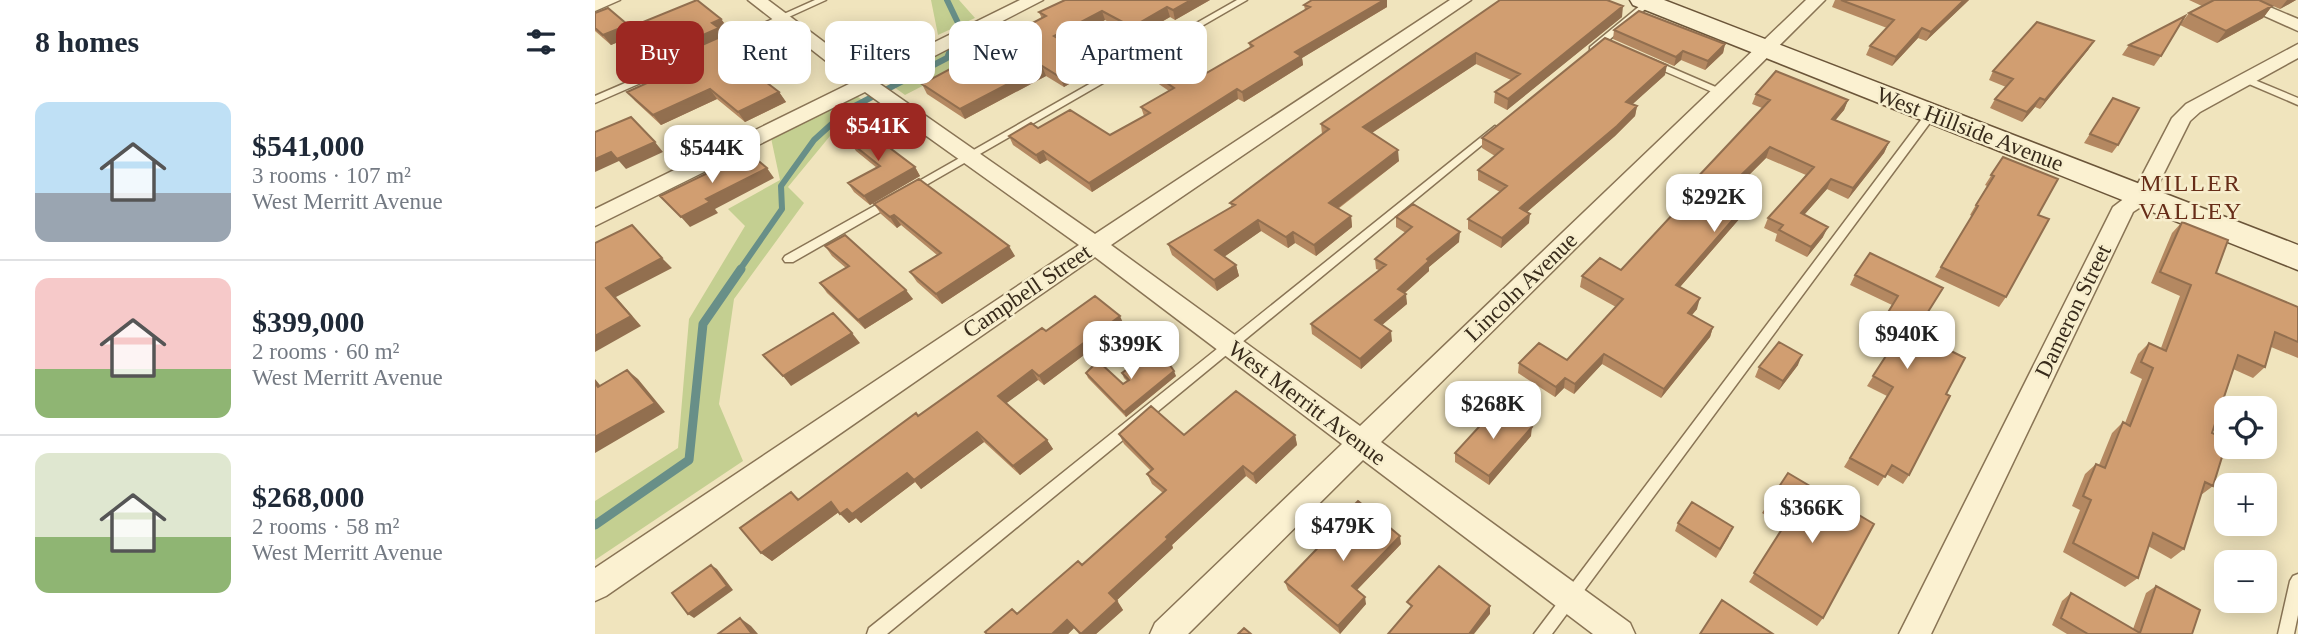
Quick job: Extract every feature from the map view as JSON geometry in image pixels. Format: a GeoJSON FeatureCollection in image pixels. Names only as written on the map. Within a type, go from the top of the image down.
{"type":"FeatureCollection","features":[{"type":"Feature","properties":{"kind":"street"},"geometry":{"type":"LineString","coordinates":[[595,6],[611,0]]}},
{"type":"Feature","properties":{"kind":"street","name":"West Merritt Avenue"},"geometry":{"type":"LineString","coordinates":[[757,0],[874,89],[1095,245],[1619,634]]}},
{"type":"Feature","properties":{"kind":"street"},"geometry":{"type":"LineString","coordinates":[[595,218],[874,89],[1034,0]]}},
{"type":"Feature","properties":{"kind":"street","name":"Campbell Street"},"geometry":{"type":"LineString","coordinates":[[595,586],[1095,245],[1462,0]]}},
{"type":"Feature","properties":{"kind":"street","name":"Lincoln Avenue"},"geometry":{"type":"LineString","coordinates":[[1166,634],[1816,0]]}},
{"type":"Feature","properties":{"kind":"street"},"geometry":{"type":"LineString","coordinates":[[2238,0],[2298,26]]}},
{"type":"Feature","properties":{"kind":"street","name":"West Hillside Avenue"},"geometry":{"type":"LineString","coordinates":[[1648,1],[1766,50],[2298,258]]}},
{"type":"Feature","properties":{"kind":"street","name":"Dameron Street"},"geometry":{"type":"LineString","coordinates":[[1915,634],[2124,207],[2142,196],[2182,118],[2193,108],[2298,50]]}},
{"type":"Feature","properties":{"kind":"lane"},"geometry":{"type":"LineString","coordinates":[[595,100],[822,0]]}},
{"type":"Feature","properties":{"kind":"lane"},"geometry":{"type":"LineString","coordinates":[[789,259],[1243,0]]}},
{"type":"Feature","properties":{"kind":"lane"},"geometry":{"type":"LineString","coordinates":[[1581,58],[1608,43],[1648,1]]}},
{"type":"Feature","properties":{"kind":"lane"},"geometry":{"type":"LineString","coordinates":[[1638,56],[1722,93]]}},
{"type":"Feature","properties":{"kind":"lane"},"geometry":{"type":"LineString","coordinates":[[2245,79],[2298,102]]}},
{"type":"Feature","properties":{"kind":"lane"},"geometry":{"type":"LineString","coordinates":[[1542,634],[1931,114]]}},
{"type":"Feature","properties":{"kind":"lane"},"geometry":{"type":"LineString","coordinates":[[875,634],[1507,119]]}},
{"type":"Feature","properties":{"kind":"lane"},"geometry":{"type":"LineString","coordinates":[[2286,634],[2298,581]]}},
{"type":"Feature","properties":{"kind":"green space"},"geometry":{"type":"Polygon","coordinates":[[[931,0],[959,0],[975,18],[968,21],[949,21],[949,30],[938,35],[931,0]]]}},
{"type":"Feature","properties":{"kind":"green space"},"geometry":{"type":"Polygon","coordinates":[[[949,47],[949,72],[935,79],[935,54],[949,47]]]}},
{"type":"Feature","properties":{"kind":"green space"},"geometry":{"type":"Polygon","coordinates":[[[890,84],[926,84],[905,95],[890,84]]]}},
{"type":"Feature","properties":{"kind":"green space"},"geometry":{"type":"Polygon","coordinates":[[[854,94],[869,105],[844,119],[788,187],[804,203],[734,299],[719,404],[743,461],[595,560],[595,501],[678,448],[689,319],[745,226],[728,209],[780,180],[771,138],[854,94]]]}},
{"type":"Feature","properties":{"kind":"building"},"geometry":{"type":"Polygon","coordinates":[[[697,0],[721,19],[712,23],[718,28],[704,35],[704,21],[645,21],[697,0]]]}},
{"type":"Feature","properties":{"kind":"building"},"geometry":{"type":"Polygon","coordinates":[[[1065,0],[1191,0],[1173,10],[1167,7],[1142,21],[1121,21],[1102,11],[1083,21],[1056,21],[1056,75],[1042,66],[1042,21],[1036,21],[1046,16],[1039,12],[1065,0]]]}},
{"type":"Feature","properties":{"kind":"building"},"geometry":{"type":"Polygon","coordinates":[[[1312,0],[1384,0],[1295,52],[1301,56],[1242,92],[1237,89],[1089,183],[1043,151],[1036,155],[1009,136],[1031,123],[1038,128],[1070,110],[1110,135],[1150,113],[1141,107],[1174,88],[1168,84],[1207,84],[1207,73],[1253,46],[1249,43],[1310,7],[1304,5],[1312,0]]]}},
{"type":"Feature","properties":{"kind":"building"},"geometry":{"type":"Polygon","coordinates":[[[1500,0],[1607,0],[1623,6],[1508,99],[1495,92],[1520,74],[1476,53],[1363,127],[1398,150],[1329,203],[1351,216],[1314,245],[1293,232],[1286,237],[1258,220],[1215,250],[1236,265],[1214,280],[1168,244],[1235,205],[1230,203],[1329,129],[1321,124],[1500,0]]]}},
{"type":"Feature","properties":{"kind":"building"},"geometry":{"type":"Polygon","coordinates":[[[1841,0],[1964,0],[1931,32],[1922,28],[1896,57],[1870,46],[1894,20],[1841,0]]]}},
{"type":"Feature","properties":{"kind":"building"},"geometry":{"type":"Polygon","coordinates":[[[2214,0],[2259,0],[2272,6],[2226,31],[2189,13],[2214,0]]]}},
{"type":"Feature","properties":{"kind":"building"},"geometry":{"type":"Polygon","coordinates":[[[608,8],[623,21],[616,21],[616,30],[603,35],[595,28],[595,13],[608,8]]]}},
{"type":"Feature","properties":{"kind":"building"},"geometry":{"type":"Polygon","coordinates":[[[1639,11],[1725,44],[1708,61],[1683,51],[1676,57],[1614,30],[1639,11]]]}},
{"type":"Feature","properties":{"kind":"building"},"geometry":{"type":"Polygon","coordinates":[[[2185,16],[2161,56],[2129,45],[2185,16]]]}},
{"type":"Feature","properties":{"kind":"building"},"geometry":{"type":"Polygon","coordinates":[[[2037,22],[2094,41],[2045,100],[2040,98],[2027,112],[1995,99],[2013,79],[1993,71],[2037,22]]]}},
{"type":"Feature","properties":{"kind":"building"},"geometry":{"type":"Polygon","coordinates":[[[718,38],[718,84],[769,84],[779,92],[738,112],[710,89],[653,115],[627,92],[645,84],[704,84],[704,44],[718,38]]]}},
{"type":"Feature","properties":{"kind":"building"},"geometry":{"type":"Polygon","coordinates":[[[1605,38],[1667,65],[1626,102],[1637,106],[1617,126],[1520,208],[1530,214],[1502,238],[1468,219],[1507,186],[1478,170],[1503,149],[1482,138],[1605,38]]]}},
{"type":"Feature","properties":{"kind":"building"},"geometry":{"type":"Polygon","coordinates":[[[949,70],[949,84],[1008,84],[960,109],[922,84],[935,84],[935,77],[949,70]]]}},
{"type":"Feature","properties":{"kind":"building"},"geometry":{"type":"Polygon","coordinates":[[[1776,71],[1848,100],[1832,119],[1889,142],[1853,188],[1831,179],[1801,213],[1828,227],[1811,247],[1779,230],[1783,225],[1768,218],[1814,167],[1770,147],[1735,181],[1757,192],[1676,285],[1700,298],[1688,313],[1713,327],[1664,389],[1604,354],[1575,384],[1565,378],[1556,387],[1519,363],[1539,343],[1567,360],[1623,299],[1582,276],[1600,258],[1621,270],[1700,185],[1693,182],[1770,100],[1756,94],[1776,71]]]}},
{"type":"Feature","properties":{"kind":"building"},"geometry":{"type":"Polygon","coordinates":[[[2113,98],[2139,108],[2118,145],[2090,134],[2113,98]]]}},
{"type":"Feature","properties":{"kind":"building"},"geometry":{"type":"Polygon","coordinates":[[[631,117],[655,142],[617,159],[611,152],[595,159],[595,132],[631,117]]]}},
{"type":"Feature","properties":{"kind":"building"},"geometry":{"type":"Polygon","coordinates":[[[862,127],[915,167],[864,196],[848,183],[880,166],[850,142],[862,127]]]}},
{"type":"Feature","properties":{"kind":"building"},"geometry":{"type":"Polygon","coordinates":[[[749,153],[767,168],[706,199],[710,202],[681,217],[660,196],[749,153]]]}},
{"type":"Feature","properties":{"kind":"building"},"geometry":{"type":"Polygon","coordinates":[[[2003,157],[2058,179],[2038,215],[2049,219],[2006,297],[1941,267],[1978,206],[1976,205],[1994,176],[1991,175],[2003,157]]]}},
{"type":"Feature","properties":{"kind":"building"},"geometry":{"type":"Polygon","coordinates":[[[919,179],[1009,246],[936,294],[910,272],[941,253],[894,215],[890,217],[874,204],[919,179]]]}},
{"type":"Feature","properties":{"kind":"building"},"geometry":{"type":"Polygon","coordinates":[[[1413,204],[1460,232],[1427,259],[1429,261],[1398,289],[1406,294],[1375,320],[1391,331],[1360,359],[1311,324],[1386,265],[1375,259],[1412,227],[1396,217],[1413,204]]]}},
{"type":"Feature","properties":{"kind":"building"},"geometry":{"type":"Polygon","coordinates":[[[2182,222],[2228,240],[2216,273],[2298,307],[2298,342],[2275,332],[2265,367],[2238,355],[2224,396],[2214,396],[2214,459],[2221,459],[2217,473],[2214,473],[2213,486],[2205,482],[2184,549],[2153,533],[2138,578],[2073,543],[2091,500],[2083,496],[2096,464],[2105,468],[2123,422],[2130,426],[2153,368],[2141,362],[2149,343],[2166,351],[2191,285],[2160,272],[2182,222]]]}},
{"type":"Feature","properties":{"kind":"building"},"geometry":{"type":"Polygon","coordinates":[[[632,225],[662,258],[606,288],[631,316],[595,336],[595,243],[632,225]]]}},
{"type":"Feature","properties":{"kind":"building"},"geometry":{"type":"Polygon","coordinates":[[[845,235],[906,290],[858,320],[820,283],[849,266],[825,246],[845,235]]]}},
{"type":"Feature","properties":{"kind":"building"},"geometry":{"type":"Polygon","coordinates":[[[1870,253],[1943,288],[1921,323],[1951,337],[1945,348],[1965,358],[1946,394],[1950,396],[1909,475],[1892,465],[1885,477],[1850,458],[1893,387],[1873,376],[1895,342],[1876,332],[1898,296],[1855,275],[1870,253]]]}},
{"type":"Feature","properties":{"kind":"building"},"geometry":{"type":"Polygon","coordinates":[[[1095,296],[1120,316],[1039,376],[1032,370],[998,396],[1047,440],[1013,466],[977,432],[914,480],[907,473],[852,514],[847,509],[840,514],[831,502],[761,553],[740,528],[791,492],[798,500],[916,413],[918,416],[1042,328],[1046,331],[1095,296]]]}},
{"type":"Feature","properties":{"kind":"building"},"geometry":{"type":"Polygon","coordinates":[[[833,313],[852,333],[783,376],[763,355],[833,313]]]}},
{"type":"Feature","properties":{"kind":"building"},"geometry":{"type":"Polygon","coordinates":[[[1779,342],[1802,355],[1783,381],[1759,367],[1779,342]]]}},
{"type":"Feature","properties":{"kind":"building"},"geometry":{"type":"Polygon","coordinates":[[[1163,355],[1174,371],[1124,412],[1086,373],[1098,361],[1123,384],[1129,380],[1122,373],[1143,358],[1150,365],[1163,355]]]}},
{"type":"Feature","properties":{"kind":"building"},"geometry":{"type":"Polygon","coordinates":[[[627,370],[655,403],[595,437],[595,383],[598,387],[627,370]]]}},
{"type":"Feature","properties":{"kind":"building"},"geometry":{"type":"Polygon","coordinates":[[[1236,391],[1295,435],[1253,474],[1243,466],[1166,537],[1168,539],[1109,593],[1117,601],[1081,634],[1067,620],[1052,634],[985,632],[1012,609],[1017,614],[1078,561],[1082,565],[1166,490],[1147,474],[1153,469],[1119,434],[1151,406],[1184,435],[1236,391]]]}},
{"type":"Feature","properties":{"kind":"building"},"geometry":{"type":"Polygon","coordinates":[[[1498,406],[1532,427],[1489,476],[1455,453],[1498,406]]]}},
{"type":"Feature","properties":{"kind":"building"},"geometry":{"type":"Polygon","coordinates":[[[1788,473],[1874,524],[1823,618],[1754,573],[1789,518],[1767,505],[1788,473]]]}},
{"type":"Feature","properties":{"kind":"building"},"geometry":{"type":"Polygon","coordinates":[[[1358,501],[1400,536],[1352,586],[1365,597],[1338,626],[1285,582],[1336,529],[1332,527],[1358,501]]]}},
{"type":"Feature","properties":{"kind":"building"},"geometry":{"type":"Polygon","coordinates":[[[1692,502],[1733,527],[1720,549],[1678,523],[1692,502]]]}},
{"type":"Feature","properties":{"kind":"building"},"geometry":{"type":"Polygon","coordinates":[[[711,565],[727,586],[688,614],[672,593],[711,565]]]}},
{"type":"Feature","properties":{"kind":"building"},"geometry":{"type":"Polygon","coordinates":[[[1439,566],[1490,606],[1469,634],[1388,634],[1412,606],[1407,602],[1439,566]]]}},
{"type":"Feature","properties":{"kind":"building"},"geometry":{"type":"Polygon","coordinates":[[[2156,586],[2200,610],[2192,634],[2088,634],[2061,618],[2071,593],[2140,633],[2156,586]]]}},
{"type":"Feature","properties":{"kind":"building"},"geometry":{"type":"Polygon","coordinates":[[[1722,600],[1773,634],[1700,634],[1722,600]]]}},
{"type":"Feature","properties":{"kind":"building"},"geometry":{"type":"Polygon","coordinates":[[[740,618],[752,634],[718,634],[740,618]]]}},
{"type":"Feature","properties":{"kind":"building"},"geometry":{"type":"Polygon","coordinates":[[[1244,628],[1251,634],[1238,634],[1244,628]]]}},
{"type":"Feature","properties":{"kind":"waterway"},"geometry":{"type":"LineString","coordinates":[[947,0],[957,21]]}},
{"type":"Feature","properties":{"kind":"waterway"},"geometry":{"type":"LineString","coordinates":[[739,271],[782,209],[781,186],[814,140],[847,110],[947,58],[949,53]]}},
{"type":"Feature","properties":{"kind":"waterway"},"geometry":{"type":"LineString","coordinates":[[595,525],[689,460],[703,324],[741,269]]}},
{"type":"Feature","properties":{"kind":"district","name":"MILLER VALLEY"},"geometry":{"type":"Point","coordinates":[2191,197]}}]}
